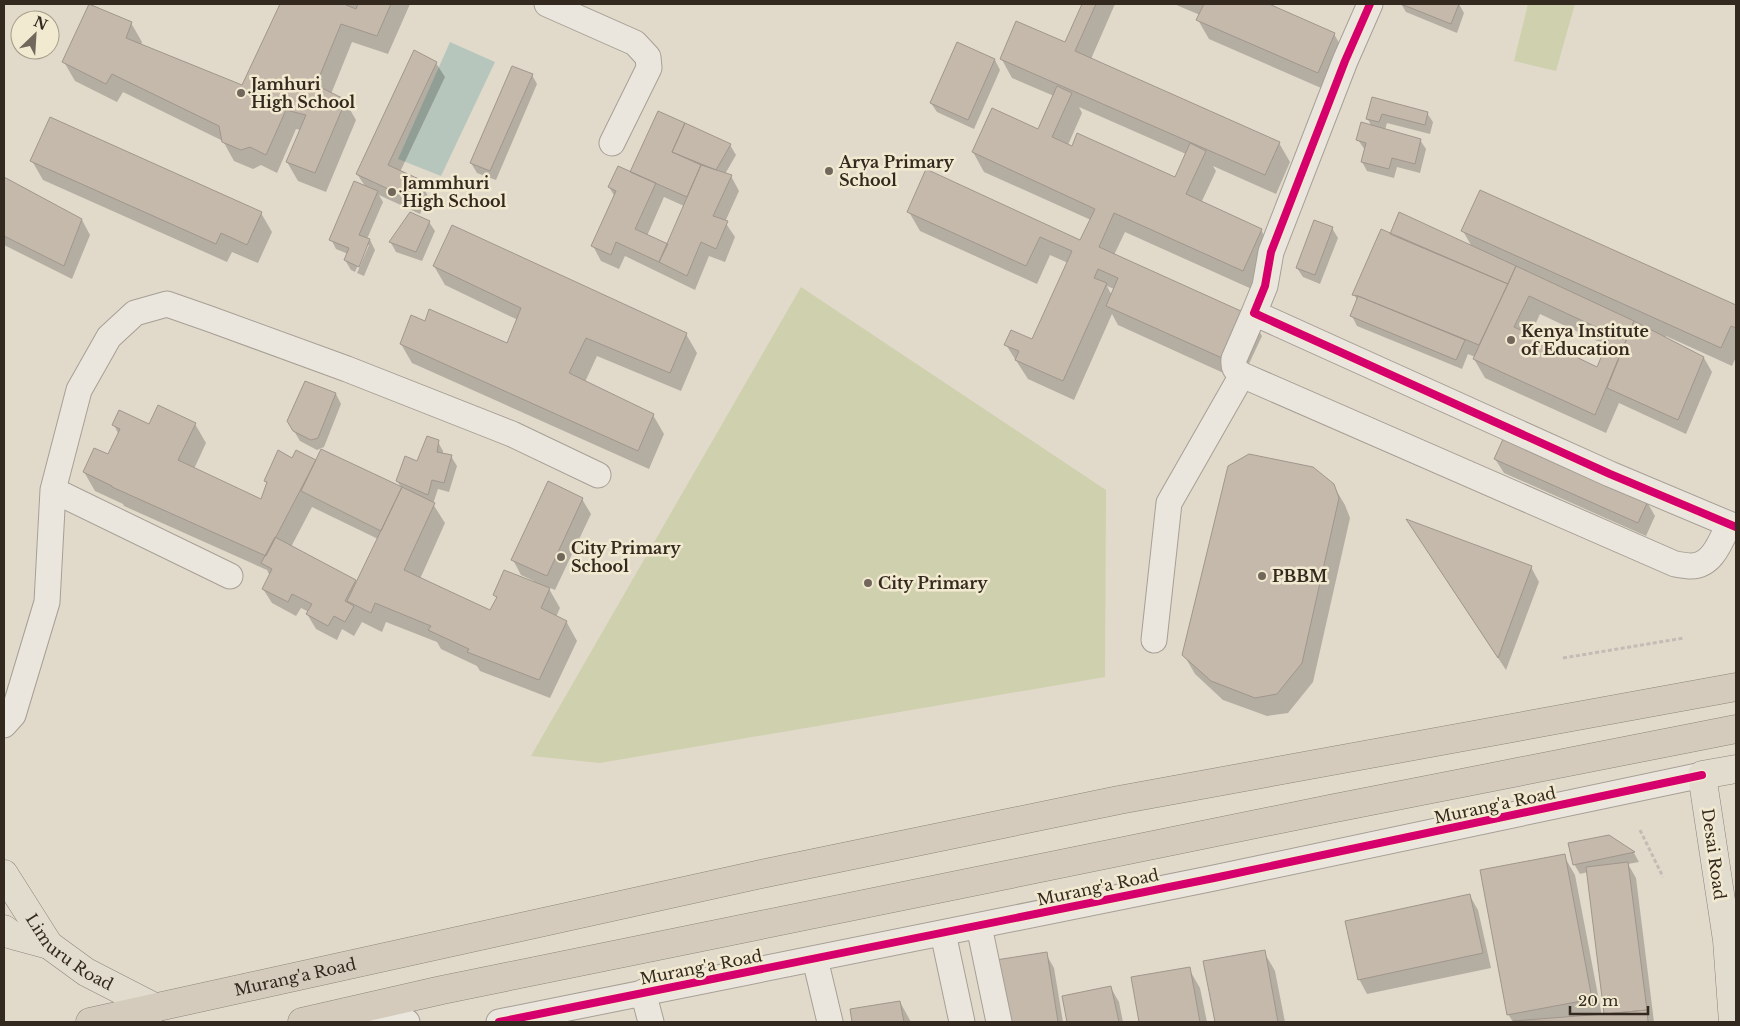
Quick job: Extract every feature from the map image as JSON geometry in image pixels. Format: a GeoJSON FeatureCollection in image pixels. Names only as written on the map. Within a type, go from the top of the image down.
{"type":"FeatureCollection","features":[{"type":"Feature","properties":{"kind":"highway","name":"Murang'a Road"},"geometry":{"type":"LineString","coordinates":[[90,1022],[766,873],[1119,800],[1736,687]]}},
{"type":"Feature","properties":{"kind":"highway","name":"Murang'a Road"},"geometry":{"type":"LineString","coordinates":[[302,1022],[362,1013],[442,990],[1320,811],[1736,729]]}},
{"type":"Feature","properties":{"kind":"main road","name":"Murang'a Road"},"geometry":{"type":"LineString","coordinates":[[1702,775],[1736,769]]}},
{"type":"Feature","properties":{"kind":"main road","name":"Desai Road"},"geometry":{"type":"LineString","coordinates":[[1702,775],[1726,940],[1732,962],[1733,1022]]}},
{"type":"Feature","properties":{"kind":"main road","name":"Limuru Road"},"geometry":{"type":"LineString","coordinates":[[4,874],[49,945],[86,972],[156,1008]]}},
{"type":"Feature","properties":{"kind":"main road"},"geometry":{"type":"LineString","coordinates":[[4,929],[12,935],[49,945]]}},
{"type":"Feature","properties":{"kind":"street"},"geometry":{"type":"LineString","coordinates":[[547,4],[635,44],[648,57],[649,68],[612,143]]}},
{"type":"Feature","properties":{"kind":"street"},"geometry":{"type":"LineString","coordinates":[[1254,313],[1495,423],[1733,525],[1715,553],[1703,563],[1692,566],[1676,564],[1236,371],[1233,365],[1234,359],[1265,286],[1271,252],[1345,62],[1370,4]]}},
{"type":"Feature","properties":{"kind":"street"},"geometry":{"type":"LineString","coordinates":[[4,725],[13,715],[47,602],[53,490],[79,390],[109,337],[135,313],[167,304],[348,369],[503,430],[598,475]]}},
{"type":"Feature","properties":{"kind":"street"},"geometry":{"type":"LineString","coordinates":[[1154,640],[1169,503],[1242,375]]}},
{"type":"Feature","properties":{"kind":"street"},"geometry":{"type":"LineString","coordinates":[[53,490],[230,576]]}},
{"type":"Feature","properties":{"kind":"street","name":"Murang'a Road"},"geometry":{"type":"LineString","coordinates":[[499,1022],[603,1012],[643,992],[979,926],[1702,775]]}},
{"type":"Feature","properties":{"kind":"street"},"geometry":{"type":"LineString","coordinates":[[979,926],[998,1022]]}},
{"type":"Feature","properties":{"kind":"street"},"geometry":{"type":"LineString","coordinates":[[943,933],[962,1022]]}},
{"type":"Feature","properties":{"kind":"street"},"geometry":{"type":"LineString","coordinates":[[815,959],[830,1022]]}},
{"type":"Feature","properties":{"kind":"street"},"geometry":{"type":"LineString","coordinates":[[643,992],[651,1022]]}},
{"type":"Feature","properties":{"kind":"street"},"geometry":{"type":"LineString","coordinates":[[362,1013],[407,1022]]}},
{"type":"Feature","properties":{"kind":"path"},"geometry":{"type":"LineString","coordinates":[[1563,658],[1684,638]]}},
{"type":"Feature","properties":{"kind":"path"},"geometry":{"type":"LineString","coordinates":[[1640,830],[1663,877]]}},
{"type":"Feature","properties":{"kind":"green space"},"geometry":{"type":"Polygon","coordinates":[[[1528,4],[1575,4],[1556,71],[1514,61],[1528,4]]]}},
{"type":"Feature","properties":{"kind":"green space","name":"City Primary"},"geometry":{"type":"Polygon","coordinates":[[[801,287],[1106,490],[1105,677],[600,763],[531,756],[801,287]]]}},
{"type":"Feature","properties":{"kind":"shaded area"},"geometry":{"type":"Polygon","coordinates":[[[450,42],[495,62],[441,176],[398,159],[450,42]]]}},
{"type":"Feature","properties":{"kind":"building","name":"Jamhuri High School"},"geometry":{"type":"Polygon","coordinates":[[[89,4],[132,22],[126,38],[242,85],[280,4],[347,4],[356,9],[358,4],[391,4],[377,36],[341,24],[316,85],[346,100],[315,173],[286,162],[306,115],[286,110],[266,155],[250,147],[241,150],[222,142],[219,126],[112,74],[106,84],[62,62],[89,4]]]}},
{"type":"Feature","properties":{"kind":"building"},"geometry":{"type":"Polygon","coordinates":[[[1082,4],[1096,4],[1075,51],[1280,142],[1265,175],[1000,59],[1016,21],[1065,42],[1082,4]]]}},
{"type":"Feature","properties":{"kind":"building"},"geometry":{"type":"Polygon","coordinates":[[[1204,4],[1269,4],[1335,33],[1318,73],[1196,20],[1204,4]]]}},
{"type":"Feature","properties":{"kind":"building"},"geometry":{"type":"Polygon","coordinates":[[[1401,4],[1459,4],[1451,24],[1401,4]]]}},
{"type":"Feature","properties":{"kind":"building"},"geometry":{"type":"Polygon","coordinates":[[[957,42],[995,59],[968,120],[930,103],[957,42]]]}},
{"type":"Feature","properties":{"kind":"building"},"geometry":{"type":"Polygon","coordinates":[[[414,50],[437,62],[388,165],[421,180],[412,200],[356,174],[414,50]]]}},
{"type":"Feature","properties":{"kind":"building"},"geometry":{"type":"Polygon","coordinates":[[[512,66],[533,74],[490,171],[470,163],[512,66]]]}},
{"type":"Feature","properties":{"kind":"building"},"geometry":{"type":"Polygon","coordinates":[[[1057,86],[1072,93],[1052,137],[1072,146],[1077,133],[1175,177],[1190,143],[1206,151],[1186,194],[1262,229],[1243,271],[1114,213],[1099,247],[1252,316],[1231,362],[1106,306],[1118,278],[1098,269],[1094,278],[1107,283],[1063,381],[1015,360],[1019,351],[1004,345],[1011,330],[1032,339],[1072,251],[1040,237],[1026,266],[907,212],[926,169],[1080,240],[1095,209],[972,152],[992,108],[1038,129],[1057,86]]]}},
{"type":"Feature","properties":{"kind":"building"},"geometry":{"type":"Polygon","coordinates":[[[1372,97],[1428,112],[1425,125],[1382,114],[1379,122],[1366,119],[1372,97]]]}},
{"type":"Feature","properties":{"kind":"building"},"geometry":{"type":"Polygon","coordinates":[[[658,111],[685,123],[672,152],[701,165],[687,197],[630,172],[658,111]]]}},
{"type":"Feature","properties":{"kind":"building"},"geometry":{"type":"Polygon","coordinates":[[[50,117],[262,212],[247,245],[221,233],[216,244],[30,161],[50,117]]]}},
{"type":"Feature","properties":{"kind":"building"},"geometry":{"type":"Polygon","coordinates":[[[1361,122],[1421,139],[1415,164],[1392,158],[1389,169],[1361,162],[1366,143],[1356,140],[1361,122]]]}},
{"type":"Feature","properties":{"kind":"building"},"geometry":{"type":"Polygon","coordinates":[[[685,123],[731,144],[716,170],[672,152],[685,123]]]}},
{"type":"Feature","properties":{"kind":"building"},"geometry":{"type":"Polygon","coordinates":[[[701,165],[732,175],[713,216],[728,221],[716,249],[701,242],[687,276],[659,262],[701,165]]]}},
{"type":"Feature","properties":{"kind":"building"},"geometry":{"type":"Polygon","coordinates":[[[618,166],[656,183],[635,229],[668,244],[659,262],[616,242],[611,255],[591,246],[616,191],[608,187],[618,166]]]}},
{"type":"Feature","properties":{"kind":"building"},"geometry":{"type":"Polygon","coordinates":[[[4,177],[82,219],[64,266],[4,236],[4,177]]]}},
{"type":"Feature","properties":{"kind":"building"},"geometry":{"type":"Polygon","coordinates":[[[354,181],[378,191],[359,235],[370,239],[359,267],[344,260],[349,248],[329,240],[354,181]]]}},
{"type":"Feature","properties":{"kind":"building"},"geometry":{"type":"Polygon","coordinates":[[[1480,190],[1736,305],[1736,328],[1731,326],[1721,348],[1461,231],[1480,190]]]}},
{"type":"Feature","properties":{"kind":"building"},"geometry":{"type":"Polygon","coordinates":[[[410,212],[430,221],[416,252],[389,242],[410,212]]]}},
{"type":"Feature","properties":{"kind":"building"},"geometry":{"type":"Polygon","coordinates":[[[1399,212],[1516,266],[1508,284],[1390,234],[1399,212]]]}},
{"type":"Feature","properties":{"kind":"building"},"geometry":{"type":"Polygon","coordinates":[[[1314,220],[1333,227],[1315,275],[1296,268],[1314,220]]]}},
{"type":"Feature","properties":{"kind":"building"},"geometry":{"type":"Polygon","coordinates":[[[452,225],[687,333],[670,373],[586,338],[569,373],[654,414],[638,451],[400,344],[411,315],[425,321],[429,309],[507,343],[521,308],[433,266],[452,225]]]}},
{"type":"Feature","properties":{"kind":"building"},"geometry":{"type":"Polygon","coordinates":[[[1381,229],[1508,284],[1479,345],[1352,295],[1381,229]]]}},
{"type":"Feature","properties":{"kind":"building","name":"Kenya Institute of Education"},"geometry":{"type":"Polygon","coordinates":[[[1516,266],[1634,321],[1595,415],[1473,359],[1516,266]],[[1529,296],[1514,327],[1597,367],[1611,334],[1529,296]]]}},
{"type":"Feature","properties":{"kind":"building"},"geometry":{"type":"Polygon","coordinates":[[[1358,296],[1465,340],[1456,360],[1350,316],[1358,296]]]}},
{"type":"Feature","properties":{"kind":"building"},"geometry":{"type":"Polygon","coordinates":[[[1634,321],[1704,357],[1678,420],[1607,388],[1634,321]]]}},
{"type":"Feature","properties":{"kind":"building"},"geometry":{"type":"Polygon","coordinates":[[[305,381],[336,393],[318,438],[311,440],[293,431],[287,421],[305,381]]]}},
{"type":"Feature","properties":{"kind":"building"},"geometry":{"type":"Polygon","coordinates":[[[158,405],[196,423],[178,460],[261,499],[267,482],[264,481],[278,450],[292,458],[296,450],[316,460],[266,556],[112,487],[83,472],[94,448],[108,454],[120,429],[112,425],[119,410],[149,424],[158,405]]]}},
{"type":"Feature","properties":{"kind":"building"},"geometry":{"type":"Polygon","coordinates":[[[427,436],[439,440],[437,452],[452,455],[444,483],[432,480],[428,495],[396,481],[405,456],[417,461],[427,436]]]}},
{"type":"Feature","properties":{"kind":"building"},"geometry":{"type":"Polygon","coordinates":[[[1504,437],[1648,501],[1638,523],[1494,459],[1504,437]]]}},
{"type":"Feature","properties":{"kind":"building"},"geometry":{"type":"Polygon","coordinates":[[[321,449],[402,487],[381,531],[301,491],[321,449]]]}},
{"type":"Feature","properties":{"kind":"building","name":"PBBM"},"geometry":{"type":"Polygon","coordinates":[[[1249,454],[1313,467],[1334,484],[1339,498],[1302,663],[1277,694],[1255,698],[1211,681],[1182,655],[1228,466],[1249,454]]]}},
{"type":"Feature","properties":{"kind":"building"},"geometry":{"type":"Polygon","coordinates":[[[548,481],[583,498],[547,576],[511,560],[548,481]]]}},
{"type":"Feature","properties":{"kind":"building"},"geometry":{"type":"Polygon","coordinates":[[[402,487],[435,503],[404,570],[490,610],[497,597],[493,595],[504,570],[550,588],[541,608],[567,621],[539,680],[467,652],[469,649],[428,630],[431,626],[375,603],[371,613],[347,601],[402,487]]]}},
{"type":"Feature","properties":{"kind":"building"},"geometry":{"type":"Polygon","coordinates":[[[1406,519],[1532,566],[1498,658],[1406,519]]]}},
{"type":"Feature","properties":{"kind":"building"},"geometry":{"type":"Polygon","coordinates":[[[275,537],[356,580],[345,601],[354,606],[345,622],[334,616],[328,626],[306,614],[312,604],[292,594],[288,602],[262,589],[272,569],[261,563],[275,537]]]}},
{"type":"Feature","properties":{"kind":"building"},"geometry":{"type":"Polygon","coordinates":[[[1609,835],[1635,852],[1573,865],[1568,843],[1609,835]]]}},
{"type":"Feature","properties":{"kind":"building"},"geometry":{"type":"Polygon","coordinates":[[[1565,854],[1592,999],[1507,1015],[1480,870],[1565,854]]]}},
{"type":"Feature","properties":{"kind":"building"},"geometry":{"type":"Polygon","coordinates":[[[1628,862],[1647,1010],[1604,1014],[1586,867],[1628,862]]]}},
{"type":"Feature","properties":{"kind":"building"},"geometry":{"type":"Polygon","coordinates":[[[1470,894],[1483,953],[1358,980],[1345,921],[1470,894]]]}},
{"type":"Feature","properties":{"kind":"building"},"geometry":{"type":"Polygon","coordinates":[[[1265,950],[1278,1022],[1215,1022],[1203,961],[1265,950]]]}},
{"type":"Feature","properties":{"kind":"building"},"geometry":{"type":"Polygon","coordinates":[[[1047,952],[1058,1022],[1007,1022],[996,960],[1047,952]]]}},
{"type":"Feature","properties":{"kind":"building"},"geometry":{"type":"Polygon","coordinates":[[[1190,967],[1200,1022],[1139,1022],[1131,977],[1190,967]]]}},
{"type":"Feature","properties":{"kind":"building"},"geometry":{"type":"Polygon","coordinates":[[[1111,986],[1119,1022],[1067,1022],[1062,996],[1111,986]]]}},
{"type":"Feature","properties":{"kind":"building"},"geometry":{"type":"Polygon","coordinates":[[[900,1001],[904,1022],[852,1022],[850,1009],[900,1001]]]}},
{"type":"Feature","properties":{"kind":"building"},"geometry":{"type":"Polygon","coordinates":[[[1647,1010],[1648,1022],[1513,1021],[1604,1014],[1647,1010]]]}},
{"type":"Feature","properties":{"kind":"cycle path"},"geometry":{"type":"LineString","coordinates":[[1370,4],[1345,61],[1271,252],[1265,286],[1254,313],[1610,474],[1736,527]]}},
{"type":"Feature","properties":{"kind":"cycle path"},"geometry":{"type":"LineString","coordinates":[[499,1022],[1214,878],[1702,775]]}},
{"type":"Feature","properties":{"kind":"place","name":"Jamhuri High School"},"geometry":{"type":"Point","coordinates":[241,93]}},
{"type":"Feature","properties":{"kind":"place","name":"Arya Primary School"},"geometry":{"type":"Point","coordinates":[829,171]}},
{"type":"Feature","properties":{"kind":"place","name":"Jammhuri High School"},"geometry":{"type":"Point","coordinates":[392,192]}},
{"type":"Feature","properties":{"kind":"place","name":"Kenya Institute of Education"},"geometry":{"type":"Point","coordinates":[1511,340]}},
{"type":"Feature","properties":{"kind":"place","name":"City Primary School"},"geometry":{"type":"Point","coordinates":[561,557]}},
{"type":"Feature","properties":{"kind":"place","name":"PBBM"},"geometry":{"type":"Point","coordinates":[1262,576]}},
{"type":"Feature","properties":{"kind":"place","name":"City Primary"},"geometry":{"type":"Point","coordinates":[868,583]}}]}
